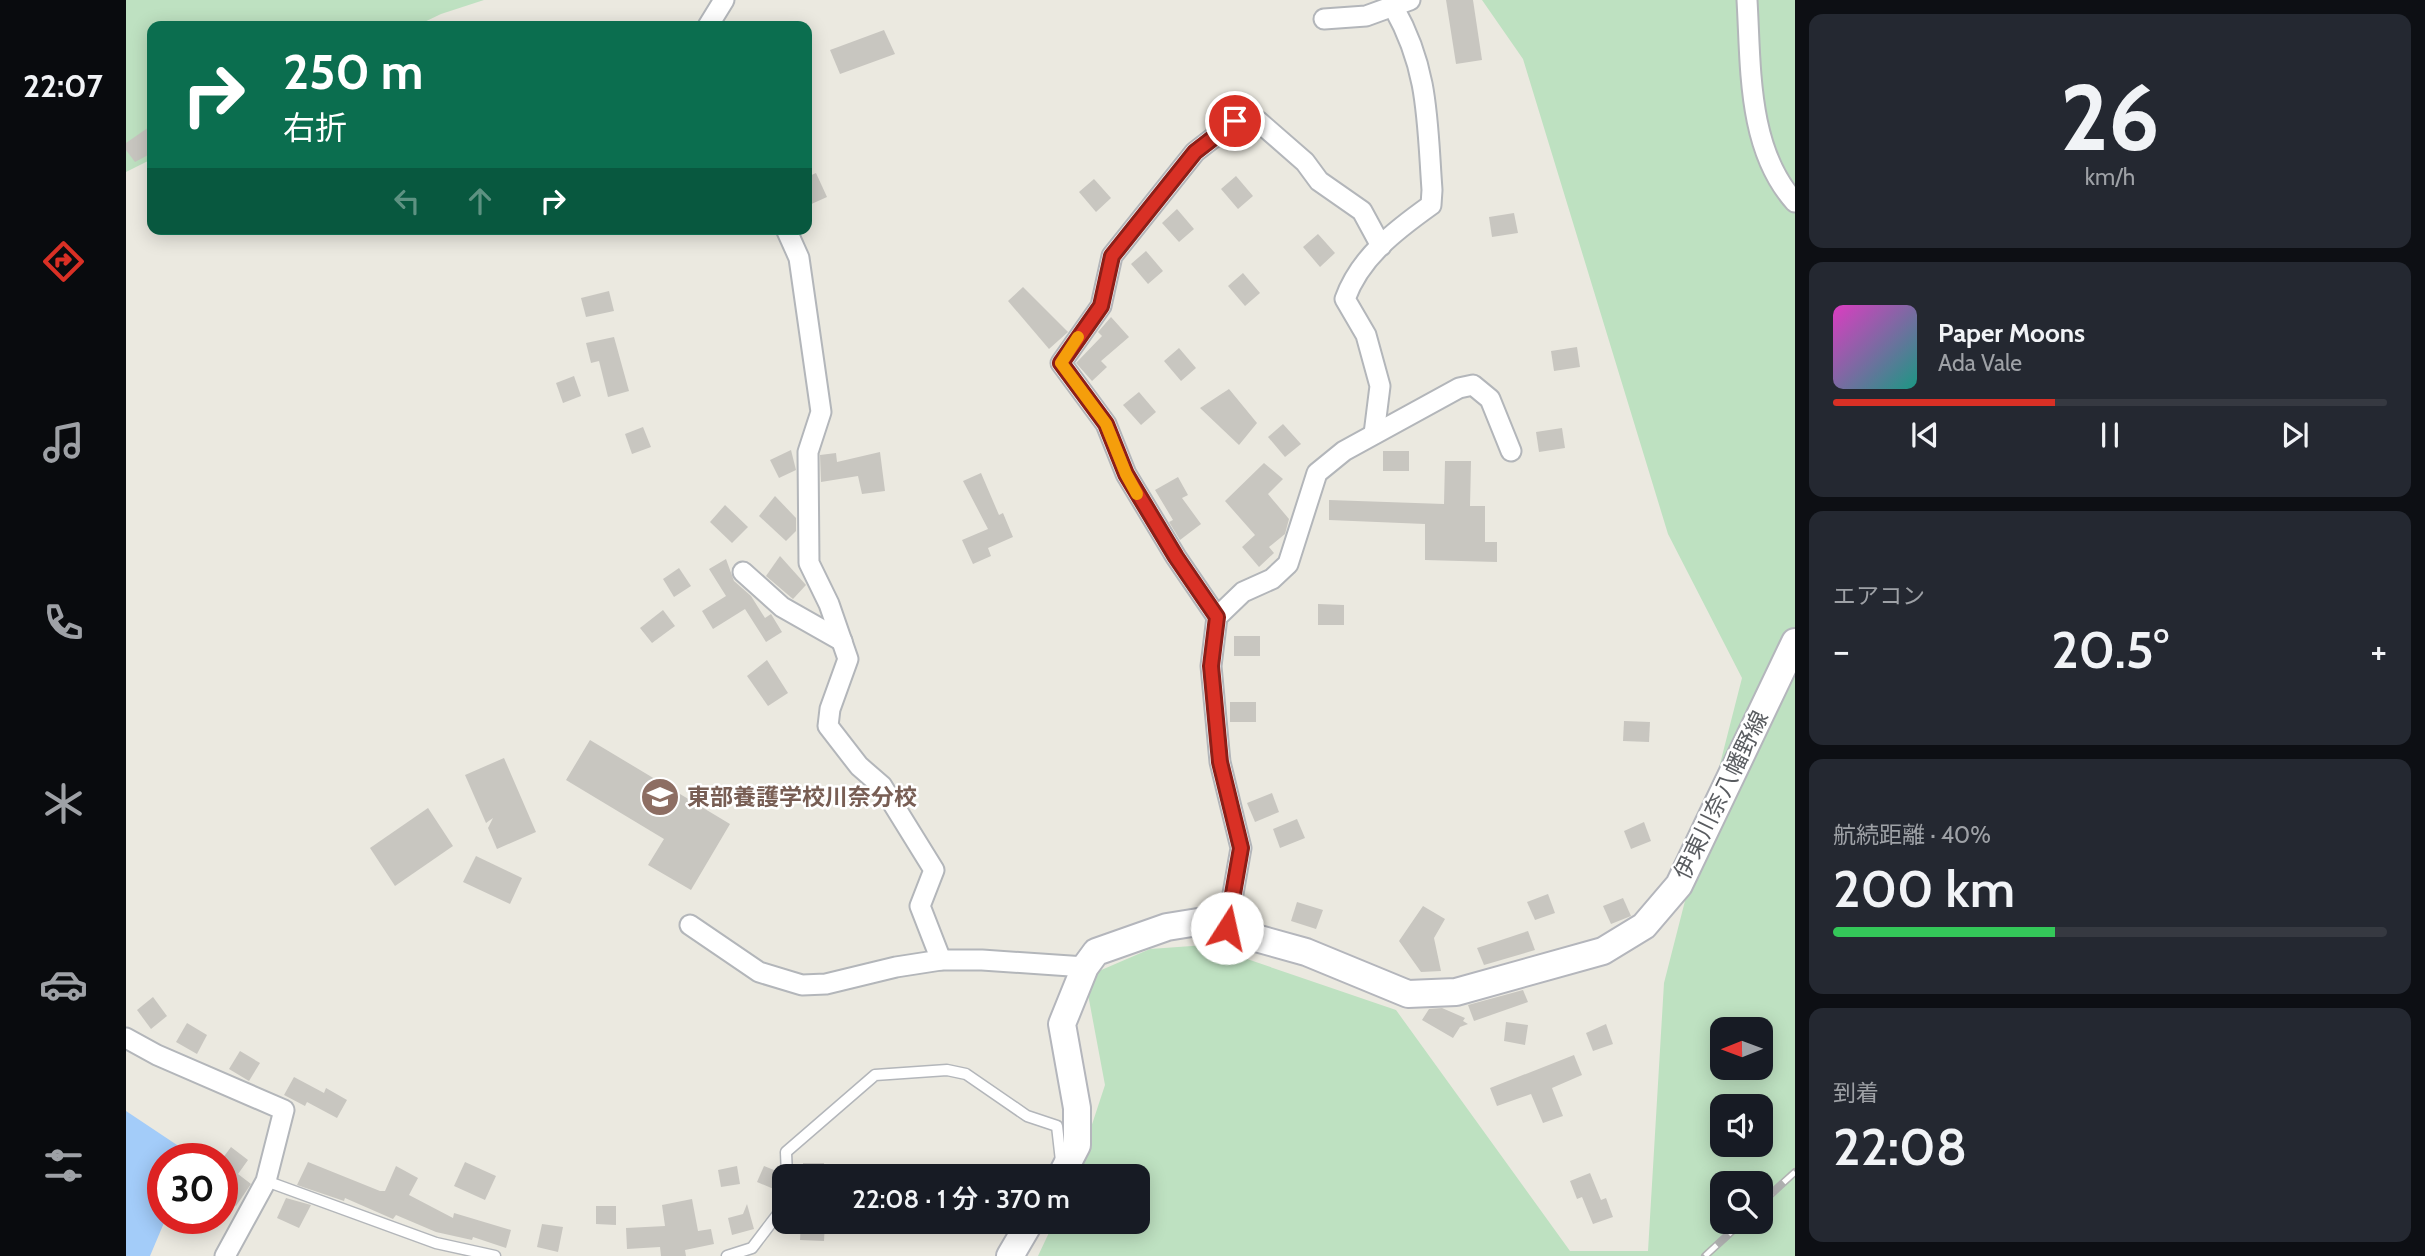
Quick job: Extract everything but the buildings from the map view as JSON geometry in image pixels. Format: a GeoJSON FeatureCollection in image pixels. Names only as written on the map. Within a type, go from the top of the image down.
{"type":"FeatureCollection","features":[{"type":"Feature","properties":{"kind":"main road","name":"伊東川奈八幡野線"},"geometry":{"type":"LineString","coordinates":[[1085,967],[1096,952],[1167,927],[1198,922],[1307,952],[1408,994],[1455,992],[1603,950],[1644,926],[1679,885],[1795,642]]}},
{"type":"Feature","properties":{"kind":"main road"},"geometry":{"type":"LineString","coordinates":[[1068,1164],[1077,1145],[1077,1108],[1062,1024],[1085,967]]}},
{"type":"Feature","properties":{"kind":"main road"},"geometry":{"type":"LineString","coordinates":[[1010,1256],[1023,1234]]}},
{"type":"Feature","properties":{"kind":"street"},"geometry":{"type":"LineString","coordinates":[[711,21],[724,0]]}},
{"type":"Feature","properties":{"kind":"street"},"geometry":{"type":"LineString","coordinates":[[1747,0],[1752,86],[1761,135],[1773,166],[1795,202]]}},
{"type":"Feature","properties":{"kind":"street"},"geometry":{"type":"LineString","coordinates":[[1324,19],[1367,16],[1402,4],[1408,32],[1422,72],[1431,205],[1393,232],[1353,276],[1345,299],[1366,335],[1380,386],[1374,434]]}},
{"type":"Feature","properties":{"kind":"street"},"geometry":{"type":"LineString","coordinates":[[1217,617],[1176,557],[1126,474],[1106,424],[1061,363],[1101,306],[1112,256],[1195,152],[1235,121],[1258,121],[1305,162],[1319,181],[1362,211],[1381,246]]}},
{"type":"Feature","properties":{"kind":"street"},"geometry":{"type":"LineString","coordinates":[[789,235],[799,258],[821,412],[808,452],[809,563],[829,604],[848,659],[830,709],[828,726],[859,766],[882,786],[934,870],[920,906],[941,960]]}},
{"type":"Feature","properties":{"kind":"street"},"geometry":{"type":"LineString","coordinates":[[1227,928],[1241,848],[1220,762],[1211,666],[1217,617],[1243,592],[1272,579],[1288,564],[1317,473],[1343,452],[1374,434],[1459,388],[1473,385],[1490,399],[1511,451]]}},
{"type":"Feature","properties":{"kind":"street"},"geometry":{"type":"LineString","coordinates":[[743,572],[782,607],[842,641]]}},
{"type":"Feature","properties":{"kind":"street"},"geometry":{"type":"LineString","coordinates":[[690,925],[759,972],[802,985],[827,984],[896,967],[941,960],[1085,967]]}},
{"type":"Feature","properties":{"kind":"street"},"geometry":{"type":"LineString","coordinates":[[126,1038],[157,1055],[284,1110],[266,1181],[225,1256]]}},
{"type":"Feature","properties":{"kind":"lane"},"geometry":{"type":"LineString","coordinates":[[786,1164],[786,1152],[876,1075],[947,1070],[966,1074],[1027,1116],[1057,1126],[1061,1164]]}},
{"type":"Feature","properties":{"kind":"lane"},"geometry":{"type":"LineString","coordinates":[[266,1181],[436,1243],[495,1256]]}},
{"type":"Feature","properties":{"kind":"lane"},"geometry":{"type":"LineString","coordinates":[[727,1256],[752,1248],[772,1222]]}},
{"type":"Feature","properties":{"kind":"green space"},"geometry":{"type":"Polygon","coordinates":[[[126,0],[484,0],[426,21],[147,21],[147,162],[126,172],[126,0]]]}},
{"type":"Feature","properties":{"kind":"green space"},"geometry":{"type":"Polygon","coordinates":[[[1482,0],[1795,0],[1795,1256],[1038,1256],[1048,1234],[1150,1234],[1150,1164],[1079,1164],[1105,1085],[1087,989],[1099,971],[1150,949],[1206,945],[1396,1010],[1570,1251],[1648,1251],[1664,983],[1742,678],[1668,534],[1523,59],[1482,0]]]}},
{"type":"Feature","properties":{"kind":"water"},"geometry":{"type":"Polygon","coordinates":[[[126,1111],[174,1143],[147,1143],[147,1234],[159,1234],[150,1256],[126,1256],[126,1111]]]}},
{"type":"Feature","properties":{"kind":"railway"},"geometry":{"type":"LineString","coordinates":[[1773,1192],[1795,1172]]}},
{"type":"Feature","properties":{"kind":"railway"},"geometry":{"type":"LineString","coordinates":[[1705,1256],[1729,1234]]}},
{"type":"Feature","properties":{"kind":"slow traffic"},"geometry":{"type":"LineString","coordinates":[[1078,337],[1061,363],[1106,424],[1137,494]]}},
{"type":"Feature","properties":{"kind":"place","name":"東部養護学校川奈分校"},"geometry":{"type":"Point","coordinates":[660,797]}},
{"type":"Feature","properties":{"kind":"route"},"geometry":{"type":"LineString","coordinates":[[1227,928],[1241,848],[1220,762],[1211,666],[1217,617],[1176,557],[1126,474],[1106,424],[1061,363],[1101,306],[1112,256],[1195,152],[1235,121]]}}]}
